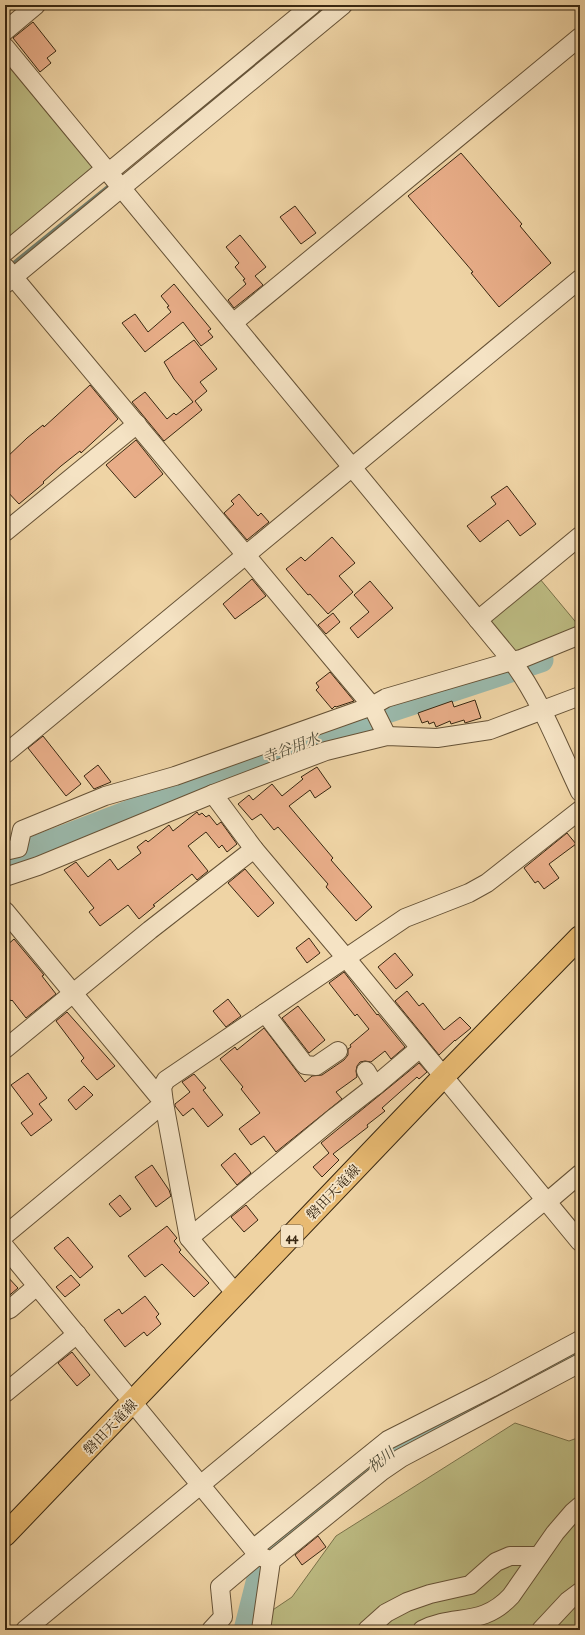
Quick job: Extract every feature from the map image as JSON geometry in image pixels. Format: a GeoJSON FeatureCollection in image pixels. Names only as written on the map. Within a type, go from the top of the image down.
{"type":"FeatureCollection","features":[{"type":"Feature","properties":{"kind":"main road","name":"磐田天竜線"},"geometry":{"type":"LineString","coordinates":[[5,1535],[133,1403],[443,1077],[580,937]]}},
{"type":"Feature","properties":{"kind":"street"},"geometry":{"type":"LineString","coordinates":[[5,31],[36,5]]}},
{"type":"Feature","properties":{"kind":"street"},"geometry":{"type":"LineString","coordinates":[[5,252],[312,5]]}},
{"type":"Feature","properties":{"kind":"street"},"geometry":{"type":"LineString","coordinates":[[343,5],[121,188],[8,275],[137,424],[246,555],[378,718],[437,738],[451,737],[490,730],[580,696]]}},
{"type":"Feature","properties":{"kind":"street"},"geometry":{"type":"LineString","coordinates":[[233,324],[580,37]]}},
{"type":"Feature","properties":{"kind":"street"},"geometry":{"type":"LineString","coordinates":[[5,47],[523,675],[542,710],[580,792]]}},
{"type":"Feature","properties":{"kind":"street"},"geometry":{"type":"LineString","coordinates":[[5,754],[580,279]]}},
{"type":"Feature","properties":{"kind":"street"},"geometry":{"type":"LineString","coordinates":[[5,532],[137,424]]}},
{"type":"Feature","properties":{"kind":"street"},"geometry":{"type":"LineString","coordinates":[[478,620],[580,536]]}},
{"type":"Feature","properties":{"kind":"street"},"geometry":{"type":"LineString","coordinates":[[5,857],[11,875],[213,794],[313,756],[378,718],[386,698],[512,661],[522,660],[580,635]]}},
{"type":"Feature","properties":{"kind":"street"},"geometry":{"type":"LineString","coordinates":[[5,851],[18,848],[22,830],[105,796],[378,718]]}},
{"type":"Feature","properties":{"kind":"street"},"geometry":{"type":"LineString","coordinates":[[213,794],[254,849],[346,958],[580,1242]]}},
{"type":"Feature","properties":{"kind":"street"},"geometry":{"type":"LineString","coordinates":[[236,1294],[189,1238],[164,1103],[162,1087],[166,1080],[405,918],[467,894],[487,883],[580,810]]}},
{"type":"Feature","properties":{"kind":"street"},"geometry":{"type":"LineString","coordinates":[[5,1049],[150,930],[254,849]]}},
{"type":"Feature","properties":{"kind":"street"},"geometry":{"type":"LineString","coordinates":[[5,911],[164,1103]]}},
{"type":"Feature","properties":{"kind":"street"},"geometry":{"type":"LineString","coordinates":[[265,1013],[305,1065],[316,1066],[338,1051]]}},
{"type":"Feature","properties":{"kind":"street"},"geometry":{"type":"LineString","coordinates":[[189,1238],[335,1117],[371,1078],[420,1048]]}},
{"type":"Feature","properties":{"kind":"street"},"geometry":{"type":"LineString","coordinates":[[5,1236],[164,1103]]}},
{"type":"Feature","properties":{"kind":"street"},"geometry":{"type":"LineString","coordinates":[[25,1630],[580,1174]]}},
{"type":"Feature","properties":{"kind":"street"},"geometry":{"type":"LineString","coordinates":[[5,1247],[133,1403],[262,1556],[261,1630]]}},
{"type":"Feature","properties":{"kind":"street"},"geometry":{"type":"LineString","coordinates":[[5,1311],[10,1309],[37,1286]]}},
{"type":"Feature","properties":{"kind":"street"},"geometry":{"type":"LineString","coordinates":[[5,1393],[77,1334]]}},
{"type":"Feature","properties":{"kind":"street"},"geometry":{"type":"LineString","coordinates":[[262,1556],[388,1440],[491,1388],[580,1340]]}},
{"type":"Feature","properties":{"kind":"street"},"geometry":{"type":"LineString","coordinates":[[211,1630],[223,1617],[220,1587],[262,1556],[402,1458],[580,1363]]}},
{"type":"Feature","properties":{"kind":"street"},"geometry":{"type":"LineString","coordinates":[[422,1630],[439,1624],[482,1616],[495,1610],[511,1596],[560,1527],[580,1506]]}},
{"type":"Feature","properties":{"kind":"street"},"geometry":{"type":"LineString","coordinates":[[366,1630],[386,1613],[407,1602],[430,1594],[470,1585],[496,1562],[510,1556],[539,1556]]}},
{"type":"Feature","properties":{"kind":"street"},"geometry":{"type":"LineString","coordinates":[[542,1630],[568,1601],[580,1592]]}},
{"type":"Feature","properties":{"kind":"shaded area"},"geometry":{"type":"Polygon","coordinates":[[[5,47],[106,168],[5,252],[5,47]]]}},
{"type":"Feature","properties":{"kind":"shaded area"},"geometry":{"type":"Polygon","coordinates":[[[535,573],[579,626],[516,651],[483,616],[535,573]]]}},
{"type":"Feature","properties":{"kind":"shaded area"},"geometry":{"type":"Polygon","coordinates":[[[515,1423],[569,1441],[580,1437],[580,1622],[570,1630],[243,1630],[292,1597],[336,1536],[515,1423]]]}},
{"type":"Feature","properties":{"kind":"building"},"geometry":{"type":"Polygon","coordinates":[[[33,22],[56,51],[47,58],[51,63],[40,72],[13,38],[33,22]]]}},
{"type":"Feature","properties":{"kind":"building"},"geometry":{"type":"Polygon","coordinates":[[[461,153],[522,224],[520,226],[551,263],[499,307],[471,273],[473,272],[408,196],[461,153]]]}},
{"type":"Feature","properties":{"kind":"building"},"geometry":{"type":"Polygon","coordinates":[[[295,206],[316,233],[301,244],[280,217],[295,206]]]}},
{"type":"Feature","properties":{"kind":"building"},"geometry":{"type":"Polygon","coordinates":[[[240,235],[266,267],[255,276],[263,285],[234,308],[228,300],[246,284],[243,280],[245,279],[235,267],[239,263],[226,247],[240,235]]]}},
{"type":"Feature","properties":{"kind":"building"},"geometry":{"type":"Polygon","coordinates":[[[174,284],[211,329],[208,331],[213,337],[201,346],[183,322],[145,352],[122,323],[135,314],[148,332],[171,312],[167,307],[169,306],[161,296],[174,284]]]}},
{"type":"Feature","properties":{"kind":"building"},"geometry":{"type":"Polygon","coordinates":[[[194,340],[217,369],[200,382],[207,391],[195,401],[202,410],[164,441],[132,402],[145,392],[167,419],[174,413],[176,415],[193,402],[174,379],[164,362],[194,340]]]}},
{"type":"Feature","properties":{"kind":"building"},"geometry":{"type":"Polygon","coordinates":[[[90,385],[118,419],[81,453],[80,451],[61,466],[43,482],[44,483],[19,504],[5,489],[5,459],[27,438],[43,425],[44,427],[90,385]]]}},
{"type":"Feature","properties":{"kind":"building"},"geometry":{"type":"Polygon","coordinates":[[[136,440],[163,474],[135,498],[106,465],[136,440]]]}},
{"type":"Feature","properties":{"kind":"building"},"geometry":{"type":"Polygon","coordinates":[[[507,486],[536,524],[520,536],[508,520],[480,542],[467,526],[496,504],[491,497],[507,486]]]}},
{"type":"Feature","properties":{"kind":"building"},"geometry":{"type":"Polygon","coordinates":[[[239,494],[258,516],[261,513],[269,522],[247,540],[224,513],[234,504],[231,501],[239,494]]]}},
{"type":"Feature","properties":{"kind":"building"},"geometry":{"type":"Polygon","coordinates":[[[332,537],[355,563],[339,576],[353,592],[328,614],[310,594],[308,595],[286,569],[301,557],[305,561],[332,537]]]}},
{"type":"Feature","properties":{"kind":"building"},"geometry":{"type":"Polygon","coordinates":[[[252,579],[266,596],[235,619],[223,604],[252,579]]]}},
{"type":"Feature","properties":{"kind":"building"},"geometry":{"type":"Polygon","coordinates":[[[370,581],[393,608],[358,638],[350,628],[369,612],[354,595],[370,581]]]}},
{"type":"Feature","properties":{"kind":"building"},"geometry":{"type":"Polygon","coordinates":[[[333,613],[340,622],[326,634],[318,625],[333,613]]]}},
{"type":"Feature","properties":{"kind":"building"},"geometry":{"type":"Polygon","coordinates":[[[330,672],[354,701],[336,707],[335,706],[332,709],[316,690],[319,687],[316,683],[330,672]]]}},
{"type":"Feature","properties":{"kind":"building"},"geometry":{"type":"Polygon","coordinates":[[[475,700],[481,718],[465,723],[464,720],[451,724],[450,721],[436,727],[434,722],[429,724],[428,721],[422,723],[418,713],[452,701],[454,707],[475,700]]]}},
{"type":"Feature","properties":{"kind":"building"},"geometry":{"type":"Polygon","coordinates":[[[43,736],[81,784],[66,796],[28,748],[43,736]]]}},
{"type":"Feature","properties":{"kind":"building"},"geometry":{"type":"Polygon","coordinates":[[[98,765],[111,782],[94,789],[84,776],[98,765]]]}},
{"type":"Feature","properties":{"kind":"building"},"geometry":{"type":"Polygon","coordinates":[[[317,767],[331,787],[315,798],[310,790],[289,806],[333,858],[331,860],[372,907],[356,921],[326,887],[328,884],[278,827],[274,830],[261,814],[252,820],[238,804],[249,795],[253,800],[272,784],[282,796],[303,779],[301,777],[317,767]]]}},
{"type":"Feature","properties":{"kind":"building"},"geometry":{"type":"Polygon","coordinates":[[[197,812],[199,815],[202,813],[206,817],[209,815],[217,825],[221,822],[237,844],[227,852],[222,845],[219,848],[206,832],[188,846],[208,871],[197,880],[192,874],[153,905],[155,906],[139,919],[128,905],[100,926],[89,912],[94,908],[64,870],[76,862],[88,877],[110,859],[118,870],[141,853],[137,847],[146,840],[148,842],[169,825],[173,831],[197,812]]]}},
{"type":"Feature","properties":{"kind":"building"},"geometry":{"type":"Polygon","coordinates":[[[567,833],[576,844],[549,864],[559,878],[544,889],[538,881],[535,883],[524,868],[567,833]]]}},
{"type":"Feature","properties":{"kind":"building"},"geometry":{"type":"Polygon","coordinates":[[[245,869],[274,903],[258,917],[228,883],[245,869]]]}},
{"type":"Feature","properties":{"kind":"building"},"geometry":{"type":"Polygon","coordinates":[[[309,938],[320,953],[307,963],[296,948],[309,938]]]}},
{"type":"Feature","properties":{"kind":"building"},"geometry":{"type":"Polygon","coordinates":[[[14,939],[44,975],[42,976],[56,994],[26,1018],[12,1000],[11,1001],[5,994],[5,947],[14,939]]]}},
{"type":"Feature","properties":{"kind":"building"},"geometry":{"type":"Polygon","coordinates":[[[395,953],[413,975],[396,989],[378,967],[395,953]]]}},
{"type":"Feature","properties":{"kind":"building"},"geometry":{"type":"Polygon","coordinates":[[[344,972],[377,1015],[378,1014],[405,1047],[391,1059],[385,1051],[371,1062],[360,1062],[356,1071],[357,1077],[336,1092],[342,1099],[276,1152],[264,1136],[251,1145],[239,1129],[260,1113],[241,1089],[243,1087],[220,1059],[235,1047],[237,1050],[264,1028],[305,1082],[312,1076],[322,1075],[344,1060],[348,1055],[348,1049],[351,1047],[350,1045],[369,1029],[357,1014],[355,1016],[329,983],[344,972]]]}},
{"type":"Feature","properties":{"kind":"building"},"geometry":{"type":"Polygon","coordinates":[[[407,991],[419,1006],[423,1003],[444,1030],[460,1017],[471,1028],[439,1055],[395,1001],[407,991]]]}},
{"type":"Feature","properties":{"kind":"building"},"geometry":{"type":"Polygon","coordinates":[[[228,999],[241,1016],[226,1027],[213,1011],[228,999]]]}},
{"type":"Feature","properties":{"kind":"building"},"geometry":{"type":"Polygon","coordinates":[[[298,1006],[325,1040],[309,1053],[282,1018],[298,1006]]]}},
{"type":"Feature","properties":{"kind":"building"},"geometry":{"type":"Polygon","coordinates":[[[67,1012],[115,1066],[97,1080],[81,1061],[84,1058],[56,1021],[67,1012]]]}},
{"type":"Feature","properties":{"kind":"building"},"geometry":{"type":"Polygon","coordinates":[[[419,1063],[427,1072],[419,1079],[417,1077],[382,1108],[385,1111],[367,1125],[368,1127],[333,1154],[339,1160],[322,1177],[313,1167],[329,1153],[321,1143],[419,1063]]]}},
{"type":"Feature","properties":{"kind":"building"},"geometry":{"type":"Polygon","coordinates":[[[28,1073],[47,1098],[39,1104],[52,1120],[31,1136],[21,1123],[33,1114],[11,1085],[28,1073]]]}},
{"type":"Feature","properties":{"kind":"building"},"geometry":{"type":"Polygon","coordinates":[[[194,1074],[206,1088],[203,1090],[223,1115],[208,1127],[193,1108],[183,1116],[175,1106],[175,1104],[190,1092],[182,1082],[194,1074]]]}},
{"type":"Feature","properties":{"kind":"building"},"geometry":{"type":"Polygon","coordinates":[[[84,1086],[93,1095],[76,1110],[68,1100],[84,1086]]]}},
{"type":"Feature","properties":{"kind":"building"},"geometry":{"type":"Polygon","coordinates":[[[235,1153],[251,1173],[237,1185],[221,1165],[235,1153]]]}},
{"type":"Feature","properties":{"kind":"building"},"geometry":{"type":"Polygon","coordinates":[[[152,1165],[169,1190],[171,1196],[156,1207],[135,1177],[152,1165]]]}},
{"type":"Feature","properties":{"kind":"building"},"geometry":{"type":"Polygon","coordinates":[[[120,1195],[131,1209],[120,1217],[109,1204],[120,1195]]]}},
{"type":"Feature","properties":{"kind":"building"},"geometry":{"type":"Polygon","coordinates":[[[246,1205],[258,1220],[244,1232],[231,1217],[246,1205]]]}},
{"type":"Feature","properties":{"kind":"building"},"geometry":{"type":"Polygon","coordinates":[[[167,1226],[177,1238],[174,1241],[181,1250],[179,1252],[209,1283],[194,1297],[162,1264],[145,1277],[128,1256],[167,1226]]]}},
{"type":"Feature","properties":{"kind":"building"},"geometry":{"type":"Polygon","coordinates":[[[68,1237],[93,1267],[80,1278],[54,1248],[68,1237]]]}},
{"type":"Feature","properties":{"kind":"building"},"geometry":{"type":"Polygon","coordinates":[[[5,1274],[18,1288],[5,1299],[5,1274]]]}},
{"type":"Feature","properties":{"kind":"building"},"geometry":{"type":"Polygon","coordinates":[[[71,1275],[80,1285],[65,1297],[56,1287],[71,1275]]]}},
{"type":"Feature","properties":{"kind":"building"},"geometry":{"type":"Polygon","coordinates":[[[145,1296],[159,1314],[156,1317],[161,1324],[147,1336],[144,1332],[125,1347],[104,1320],[119,1309],[122,1314],[145,1296]]]}},
{"type":"Feature","properties":{"kind":"building"},"geometry":{"type":"Polygon","coordinates":[[[72,1352],[90,1375],[77,1386],[58,1363],[72,1352]]]}},
{"type":"Feature","properties":{"kind":"building"},"geometry":{"type":"Polygon","coordinates":[[[318,1536],[326,1547],[302,1565],[295,1555],[318,1536]]]}},
{"type":"Feature","properties":{"kind":"waterway"},"geometry":{"type":"LineString","coordinates":[[179,129],[328,5]]}},
{"type":"Feature","properties":{"kind":"waterway"},"geometry":{"type":"LineString","coordinates":[[10,266],[109,186]]}},
{"type":"Feature","properties":{"kind":"waterway","name":"寺谷用水"},"geometry":{"type":"LineString","coordinates":[[5,860],[170,797],[387,711],[541,660]]}},
{"type":"Feature","properties":{"kind":"waterway","name":"祝川"},"geometry":{"type":"LineString","coordinates":[[246,1630],[264,1559],[283,1539],[398,1447],[580,1352]]}}]}
